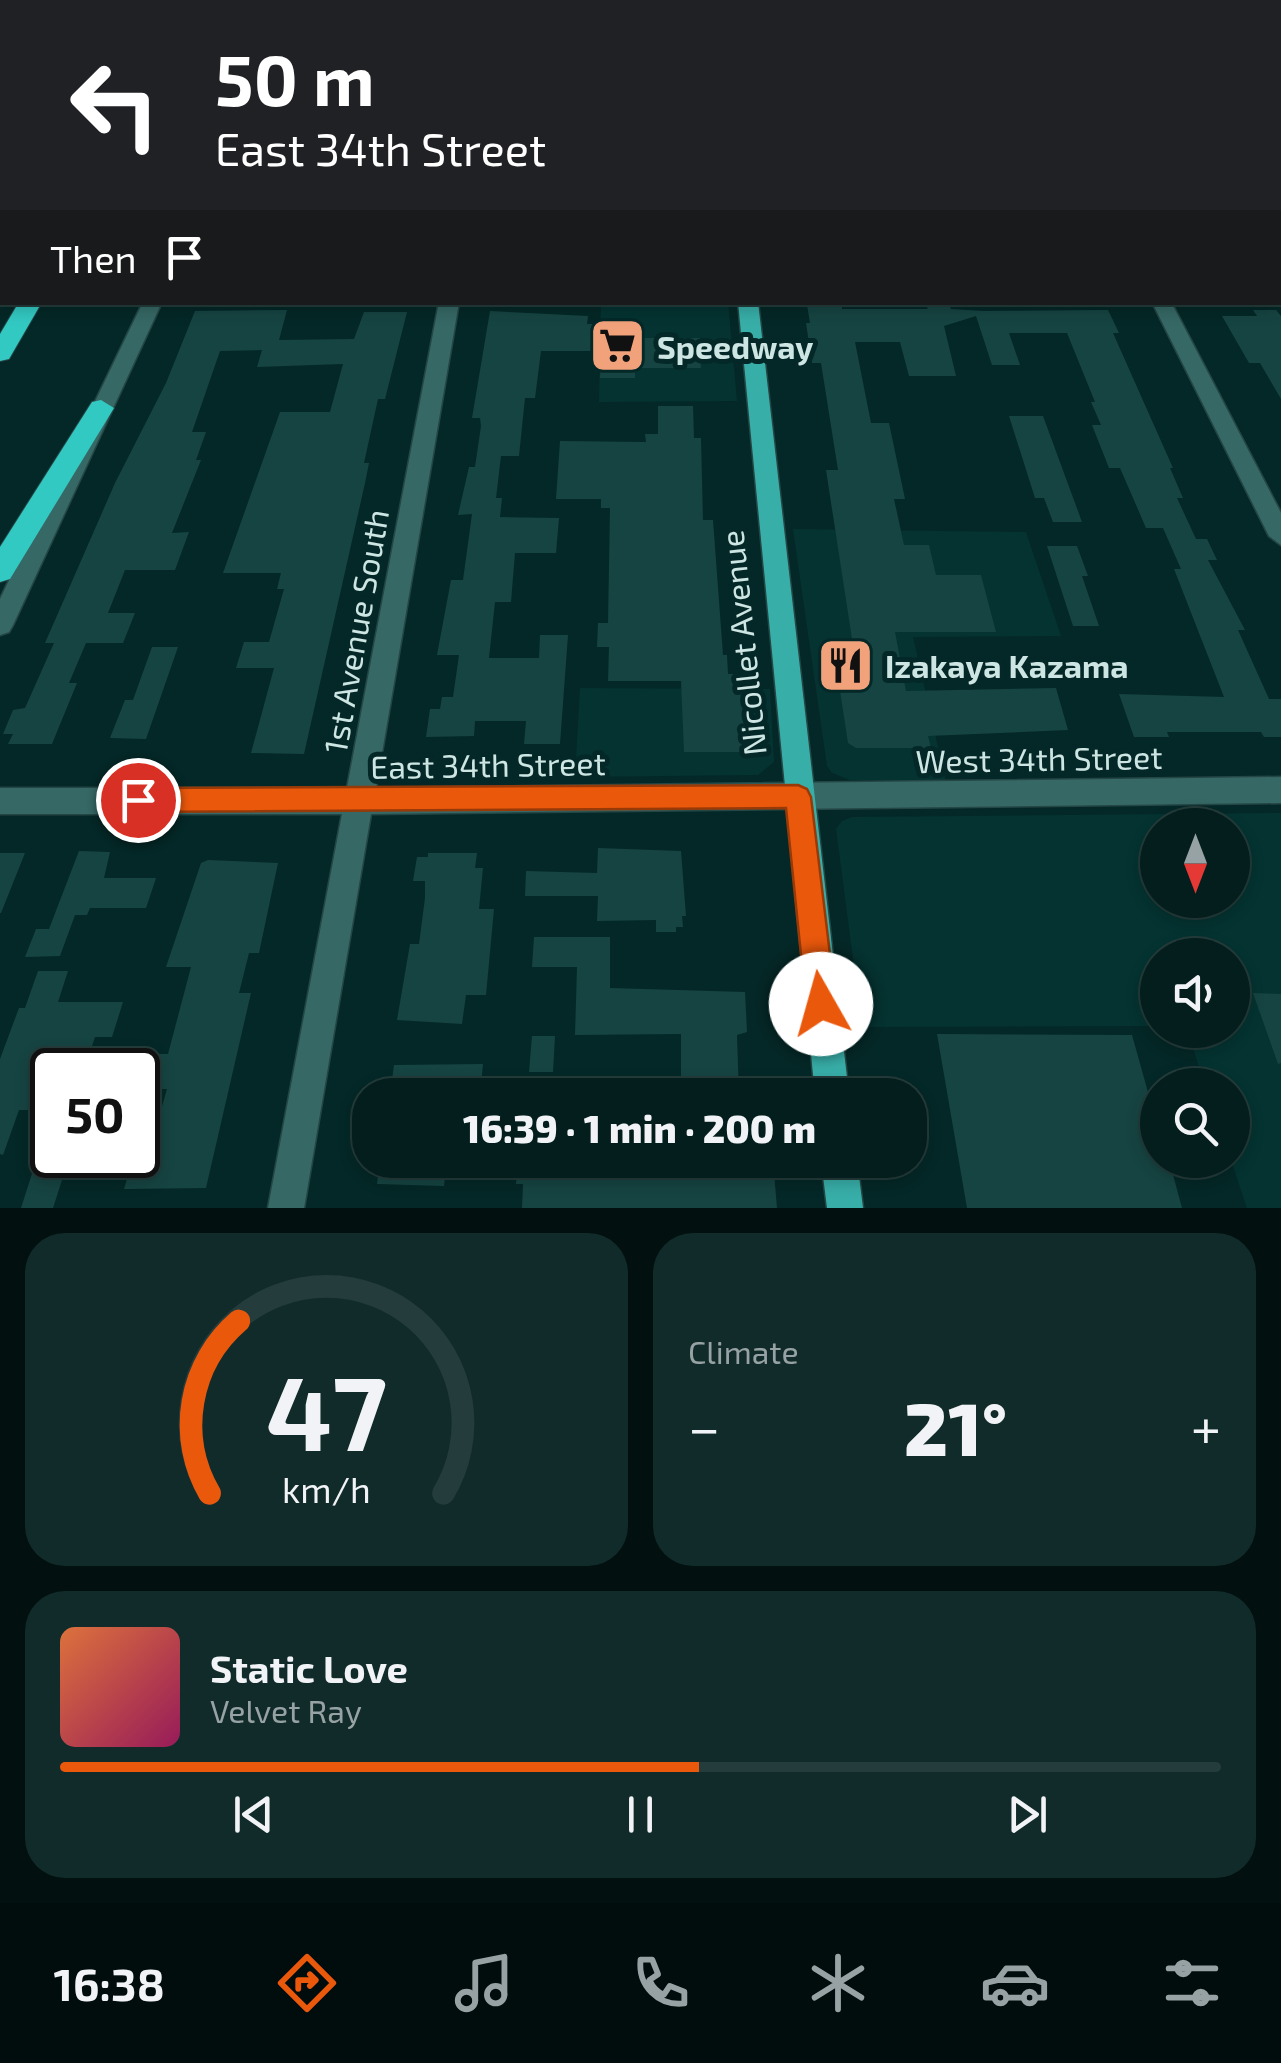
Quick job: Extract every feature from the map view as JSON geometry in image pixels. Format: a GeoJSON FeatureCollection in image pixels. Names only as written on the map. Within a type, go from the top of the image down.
{"type":"FeatureCollection","features":[{"type":"Feature","properties":{"kind":"highway"},"geometry":{"type":"LineString","coordinates":[[0,354],[29,305]]}},
{"type":"Feature","properties":{"kind":"highway"},"geometry":{"type":"LineString","coordinates":[[0,571],[102,408]]}},
{"type":"Feature","properties":{"kind":"main road","name":"Nicollet Avenue"},"geometry":{"type":"LineString","coordinates":[[748,305],[830,1078]]}},
{"type":"Feature","properties":{"kind":"main road"},"geometry":{"type":"LineString","coordinates":[[841,1178],[845,1208]]}},
{"type":"Feature","properties":{"kind":"street"},"geometry":{"type":"LineString","coordinates":[[0,625],[152,305]]}},
{"type":"Feature","properties":{"kind":"street","name":"1st Avenue South"},"geometry":{"type":"LineString","coordinates":[[286,1208],[448,305]]}},
{"type":"Feature","properties":{"kind":"street"},"geometry":{"type":"LineString","coordinates":[[1163,305],[1281,536]]}},
{"type":"Feature","properties":{"kind":"street","name":"West 34th Street"},"geometry":{"type":"LineString","coordinates":[[798,797],[1281,790]]}},
{"type":"Feature","properties":{"kind":"street","name":"East 34th Street"},"geometry":{"type":"LineString","coordinates":[[0,801],[798,797]]}},
{"type":"Feature","properties":{"kind":"shaded area"},"geometry":{"type":"Polygon","coordinates":[[[601,305],[728,305],[737,401],[599,402],[601,305]]]}},
{"type":"Feature","properties":{"kind":"shaded area"},"geometry":{"type":"Polygon","coordinates":[[[793,529],[1026,532],[1061,636],[913,637],[946,782],[850,780],[832,773],[827,766],[793,529]]]}},
{"type":"Feature","properties":{"kind":"shaded area"},"geometry":{"type":"Polygon","coordinates":[[[580,688],[770,689],[774,762],[758,775],[575,777],[580,688]]]}},
{"type":"Feature","properties":{"kind":"shaded area"},"geometry":{"type":"Polygon","coordinates":[[[1250,813],[1281,813],[1281,1208],[1247,1208],[1237,1178],[1250,1178],[1250,1068],[1199,1068],[1193,1048],[1250,1048],[1250,938],[1140,938],[1140,1026],[862,1027],[836,829],[852,817],[1140,814],[1140,918],[1250,918],[1250,813]]]}},
{"type":"Feature","properties":{"kind":"building"},"geometry":{"type":"Polygon","coordinates":[[[807,305],[842,305],[842,309],[928,309],[926,305],[949,305],[951,309],[983,311],[1108,310],[1119,333],[1113,333],[1173,468],[1183,498],[1177,498],[1196,539],[1207,539],[1217,560],[1208,560],[1245,630],[1238,630],[1269,699],[1281,699],[1281,737],[1264,737],[1261,732],[1167,732],[1169,737],[1134,737],[1119,694],[1224,697],[1174,569],[1181,569],[1163,528],[1146,528],[1120,468],[1109,468],[1092,425],[1101,425],[1091,402],[1095,402],[1067,333],[1009,333],[1020,365],[992,365],[976,316],[944,326],[956,376],[909,376],[900,342],[855,342],[871,423],[889,423],[905,499],[894,499],[904,545],[929,545],[936,575],[981,575],[996,632],[895,632],[906,691],[1056,688],[1068,730],[928,736],[931,748],[856,748],[848,743],[834,652],[854,652],[826,470],[838,470],[821,363],[812,363],[807,305]]]}},
{"type":"Feature","properties":{"kind":"building"},"geometry":{"type":"Polygon","coordinates":[[[287,310],[279,340],[354,339],[364,312],[407,312],[385,399],[378,399],[364,463],[369,463],[365,483],[304,754],[251,753],[274,668],[236,668],[244,642],[269,642],[284,589],[277,589],[281,573],[223,573],[280,412],[330,412],[343,364],[257,367],[262,350],[220,351],[192,432],[206,432],[196,460],[201,460],[172,533],[189,532],[175,570],[125,570],[108,613],[135,613],[123,643],[86,643],[69,683],[77,683],[52,744],[8,744],[13,734],[3,734],[13,710],[25,708],[54,643],[45,643],[115,483],[166,383],[195,311],[287,310]]]}},
{"type":"Feature","properties":{"kind":"building"},"geometry":{"type":"Polygon","coordinates":[[[1253,310],[1276,310],[1281,316],[1281,399],[1260,363],[1249,363],[1222,316],[1257,316],[1253,310]]]}},
{"type":"Feature","properties":{"kind":"building"},"geometry":{"type":"Polygon","coordinates":[[[490,311],[588,316],[587,324],[635,324],[635,338],[700,338],[701,368],[635,368],[635,378],[600,378],[601,351],[541,351],[535,398],[525,398],[519,456],[501,456],[496,498],[502,498],[500,517],[559,518],[556,553],[515,553],[511,602],[495,602],[489,658],[539,658],[540,635],[568,635],[560,744],[524,744],[526,721],[475,721],[474,736],[426,737],[430,709],[440,709],[442,697],[453,697],[459,655],[437,655],[451,580],[463,580],[472,514],[458,515],[469,467],[475,467],[481,426],[480,418],[472,418],[490,311]]]}},
{"type":"Feature","properties":{"kind":"building"},"geometry":{"type":"Polygon","coordinates":[[[658,406],[693,406],[694,438],[701,438],[703,520],[713,520],[723,655],[727,655],[728,674],[734,674],[735,693],[742,693],[746,745],[740,752],[684,752],[681,681],[608,681],[609,647],[597,647],[598,623],[608,623],[610,508],[601,508],[601,499],[556,499],[560,441],[646,442],[645,434],[658,434],[658,406]]]}},
{"type":"Feature","properties":{"kind":"building"},"geometry":{"type":"Polygon","coordinates":[[[1009,416],[1043,416],[1082,522],[1053,522],[1044,498],[1035,498],[1009,416]]]}},
{"type":"Feature","properties":{"kind":"building"},"geometry":{"type":"Polygon","coordinates":[[[1047,546],[1077,546],[1088,576],[1082,576],[1099,626],[1073,626],[1047,546]]]}},
{"type":"Feature","properties":{"kind":"building"},"geometry":{"type":"Polygon","coordinates":[[[152,647],[178,647],[146,739],[110,738],[125,700],[133,700],[152,647]]]}},
{"type":"Feature","properties":{"kind":"building"},"geometry":{"type":"Polygon","coordinates":[[[598,848],[681,851],[686,916],[682,916],[683,927],[676,927],[676,932],[656,932],[656,920],[597,921],[598,896],[525,896],[526,871],[597,873],[598,848]]]}},
{"type":"Feature","properties":{"kind":"building"},"geometry":{"type":"Polygon","coordinates":[[[79,851],[110,852],[104,878],[156,878],[146,908],[90,908],[87,915],[75,915],[60,956],[25,957],[36,929],[49,929],[79,851]]]}},
{"type":"Feature","properties":{"kind":"building"},"geometry":{"type":"Polygon","coordinates":[[[0,853],[25,853],[1,913],[0,913],[0,853]]]}},
{"type":"Feature","properties":{"kind":"building"},"geometry":{"type":"Polygon","coordinates":[[[428,853],[477,853],[475,868],[483,868],[479,909],[494,909],[486,995],[466,995],[462,1024],[397,1020],[410,944],[419,944],[425,898],[425,881],[413,881],[417,857],[428,857],[428,853]]]}},
{"type":"Feature","properties":{"kind":"building"},"geometry":{"type":"Polygon","coordinates":[[[201,863],[278,863],[259,953],[249,953],[239,993],[251,993],[206,1188],[124,1189],[127,1178],[160,1178],[160,1114],[167,1089],[160,1089],[160,1054],[168,1054],[191,967],[166,967],[201,863]]]}},
{"type":"Feature","properties":{"kind":"building"},"geometry":{"type":"Polygon","coordinates":[[[534,937],[610,937],[610,988],[745,992],[747,1032],[737,1035],[738,1078],[681,1078],[681,1034],[575,1035],[577,967],[532,967],[534,937]]]}},
{"type":"Feature","properties":{"kind":"building"},"geometry":{"type":"Polygon","coordinates":[[[38,971],[68,971],[58,1002],[123,1002],[112,1037],[95,1037],[91,1048],[30,1048],[30,1110],[19,1110],[3,1155],[0,1059],[19,1008],[25,1008],[38,971]]]}},
{"type":"Feature","properties":{"kind":"building"},"geometry":{"type":"Polygon","coordinates":[[[1253,993],[1281,994],[1281,1063],[1278,1064],[1253,993]]]}},
{"type":"Feature","properties":{"kind":"building"},"geometry":{"type":"Polygon","coordinates":[[[937,1034],[1132,1035],[1141,1068],[1140,1178],[1174,1178],[1182,1208],[967,1208],[937,1034]]]}},
{"type":"Feature","properties":{"kind":"building"},"geometry":{"type":"Polygon","coordinates":[[[532,1036],[555,1036],[553,1072],[529,1072],[532,1036]]]}},
{"type":"Feature","properties":{"kind":"building"},"geometry":{"type":"Polygon","coordinates":[[[483,1064],[482,1078],[392,1078],[394,1065],[483,1064]]]}},
{"type":"Feature","properties":{"kind":"building"},"geometry":{"type":"Polygon","coordinates":[[[31,1178],[63,1178],[53,1208],[21,1208],[31,1178]]]}},
{"type":"Feature","properties":{"kind":"building"},"geometry":{"type":"Polygon","coordinates":[[[378,1178],[445,1178],[444,1186],[377,1184],[378,1178]]]}},
{"type":"Feature","properties":{"kind":"building"},"geometry":{"type":"Polygon","coordinates":[[[516,1178],[774,1178],[777,1208],[522,1208],[523,1184],[516,1184],[516,1178]]]}},
{"type":"Feature","properties":{"kind":"place","name":"Speedway"},"geometry":{"type":"Point","coordinates":[618,346]}},
{"type":"Feature","properties":{"kind":"place","name":"Izakaya Kazama"},"geometry":{"type":"Point","coordinates":[846,665]}},
{"type":"Feature","properties":{"kind":"route"},"geometry":{"type":"LineString","coordinates":[[138,800],[360,802],[798,797],[821,1004]]}}]}
